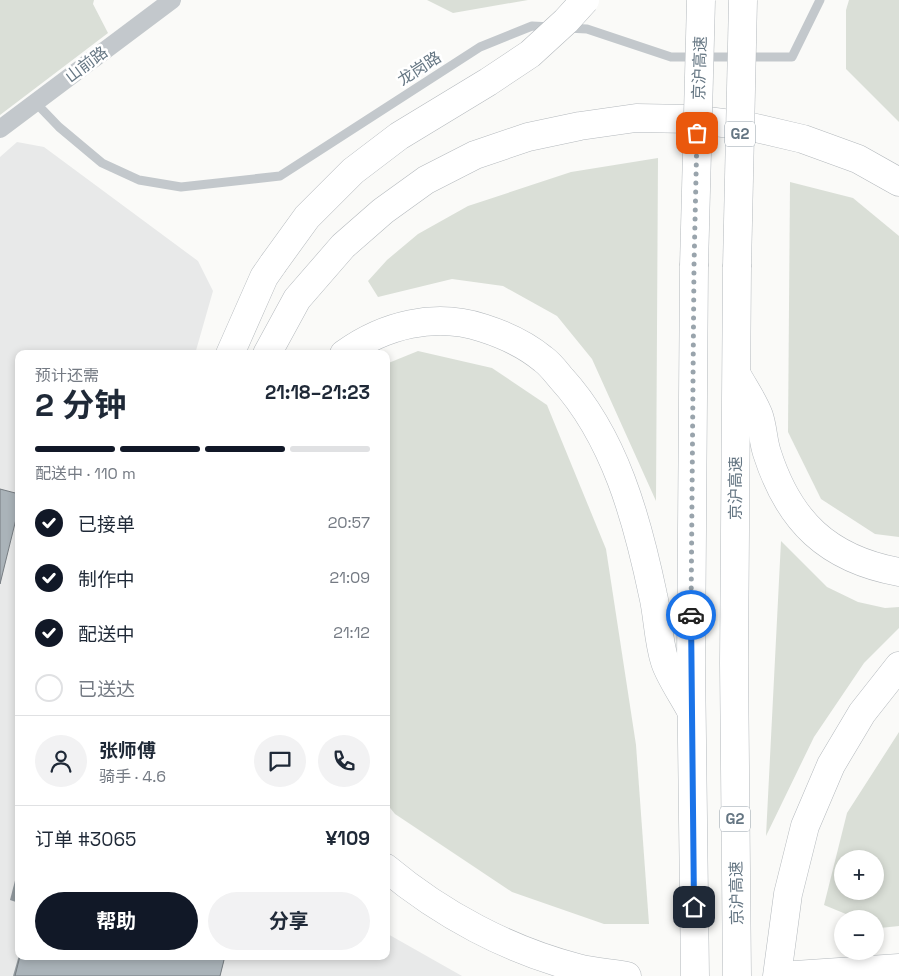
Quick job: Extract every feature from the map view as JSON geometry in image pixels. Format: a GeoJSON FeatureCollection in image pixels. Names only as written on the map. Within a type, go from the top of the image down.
{"type":"FeatureCollection","features":[{"type":"Feature","properties":{"kind":"highway"},"geometry":{"type":"LineString","coordinates":[[232,350],[260,284],[273,264],[307,217],[353,171],[399,136],[530,54],[566,22],[584,0]]}},
{"type":"Feature","properties":{"kind":"highway","name":"京沪高速"},"geometry":{"type":"LineString","coordinates":[[678,662],[694,266],[701,0]]}},
{"type":"Feature","properties":{"kind":"highway","name":"京沪高速"},"geometry":{"type":"LineString","coordinates":[[737,976],[734,663],[737,267],[743,0]]}},
{"type":"Feature","properties":{"kind":"highway"},"geometry":{"type":"LineString","coordinates":[[270,350],[301,310],[343,246],[383,211],[426,180],[475,155],[528,137],[580,126],[636,118],[691,120],[747,126],[803,139],[858,159],[899,182]]}},
{"type":"Feature","properties":{"kind":"highway"},"geometry":{"type":"LineString","coordinates":[[287,350],[301,310],[319,299],[355,257],[393,223],[435,193],[481,170],[532,152],[582,141],[637,134],[690,136],[744,142],[799,155],[851,174],[899,201]]}},
{"type":"Feature","properties":{"kind":"highway"},"geometry":{"type":"LineString","coordinates":[[350,350],[361,342],[395,327],[430,321],[468,323],[506,336],[544,359],[574,393],[600,432],[621,479],[639,533],[652,588],[678,662],[692,712],[695,976]]}},
{"type":"Feature","properties":{"kind":"highway"},"geometry":{"type":"LineString","coordinates":[[736,373],[759,415],[767,452],[778,483],[792,507],[808,528],[829,546],[848,558],[874,567],[899,572]]}},
{"type":"Feature","properties":{"kind":"highway"},"geometry":{"type":"LineString","coordinates":[[899,666],[862,713],[835,757],[805,826],[788,894],[779,976],[899,968]]}},
{"type":"Feature","properties":{"kind":"highway"},"geometry":{"type":"LineString","coordinates":[[390,871],[410,888],[460,920],[517,947],[578,968],[626,976]]}},
{"type":"Feature","properties":{"kind":"highway"},"geometry":{"type":"LineString","coordinates":[[390,892],[452,935],[511,963],[551,976]]}},
{"type":"Feature","properties":{"kind":"street","name":"山前路"},"geometry":{"type":"LineString","coordinates":[[0,129],[172,0]]}},
{"type":"Feature","properties":{"kind":"lane","name":"龙岗路"},"geometry":{"type":"LineString","coordinates":[[35,102],[59,127],[102,163],[139,180],[181,187],[280,176],[480,47],[532,26],[587,29],[671,57],[792,57],[820,0]]}},
{"type":"Feature","properties":{"kind":"shaded area"},"geometry":{"type":"Polygon","coordinates":[[[0,0],[94,0],[93,4],[108,33],[0,115],[0,0]]]}},
{"type":"Feature","properties":{"kind":"shaded area"},"geometry":{"type":"Polygon","coordinates":[[[427,0],[528,0],[453,13],[427,0]]]}},
{"type":"Feature","properties":{"kind":"shaded area"},"geometry":{"type":"Polygon","coordinates":[[[849,0],[899,0],[899,122],[846,69],[846,10],[849,0]]]}},
{"type":"Feature","properties":{"kind":"shaded area"},"geometry":{"type":"Polygon","coordinates":[[[17,142],[44,147],[198,261],[213,291],[196,350],[15,350],[15,960],[390,960],[390,935],[462,976],[0,976],[0,157],[17,142]]]}},
{"type":"Feature","properties":{"kind":"shaded area"},"geometry":{"type":"Polygon","coordinates":[[[658,158],[656,501],[592,359],[557,316],[503,286],[452,279],[378,297],[368,281],[387,260],[418,234],[468,206],[571,172],[658,158]]]}},
{"type":"Feature","properties":{"kind":"shaded area"},"geometry":{"type":"Polygon","coordinates":[[[790,182],[853,198],[899,236],[899,537],[875,534],[821,499],[788,432],[790,182]]]}},
{"type":"Feature","properties":{"kind":"shaded area"},"geometry":{"type":"Polygon","coordinates":[[[418,351],[492,368],[547,405],[606,549],[636,745],[649,924],[604,924],[512,892],[395,814],[390,808],[390,362],[418,351]]]}},
{"type":"Feature","properties":{"kind":"shaded area"},"geometry":{"type":"Polygon","coordinates":[[[781,541],[827,587],[858,602],[885,608],[899,607],[899,628],[864,663],[814,737],[766,836],[781,541]]]}},
{"type":"Feature","properties":{"kind":"shaded area"},"geometry":{"type":"Polygon","coordinates":[[[899,732],[899,926],[884,928],[884,910],[836,910],[824,905],[834,865],[834,900],[884,900],[884,850],[838,850],[847,813],[899,732]]]}},
{"type":"Feature","properties":{"kind":"building"},"geometry":{"type":"Polygon","coordinates":[[[0,489],[15,493],[15,523],[0,584],[0,489]]]}},
{"type":"Feature","properties":{"kind":"building"},"geometry":{"type":"Polygon","coordinates":[[[19,960],[224,960],[220,976],[15,976],[19,960]]]}},
{"type":"Feature","properties":{"kind":"way so far"},"geometry":{"type":"LineString","coordinates":[[691,615],[697,133]]}},
{"type":"Feature","properties":{"kind":"route"},"geometry":{"type":"LineString","coordinates":[[691,615],[694,907]]}}]}
